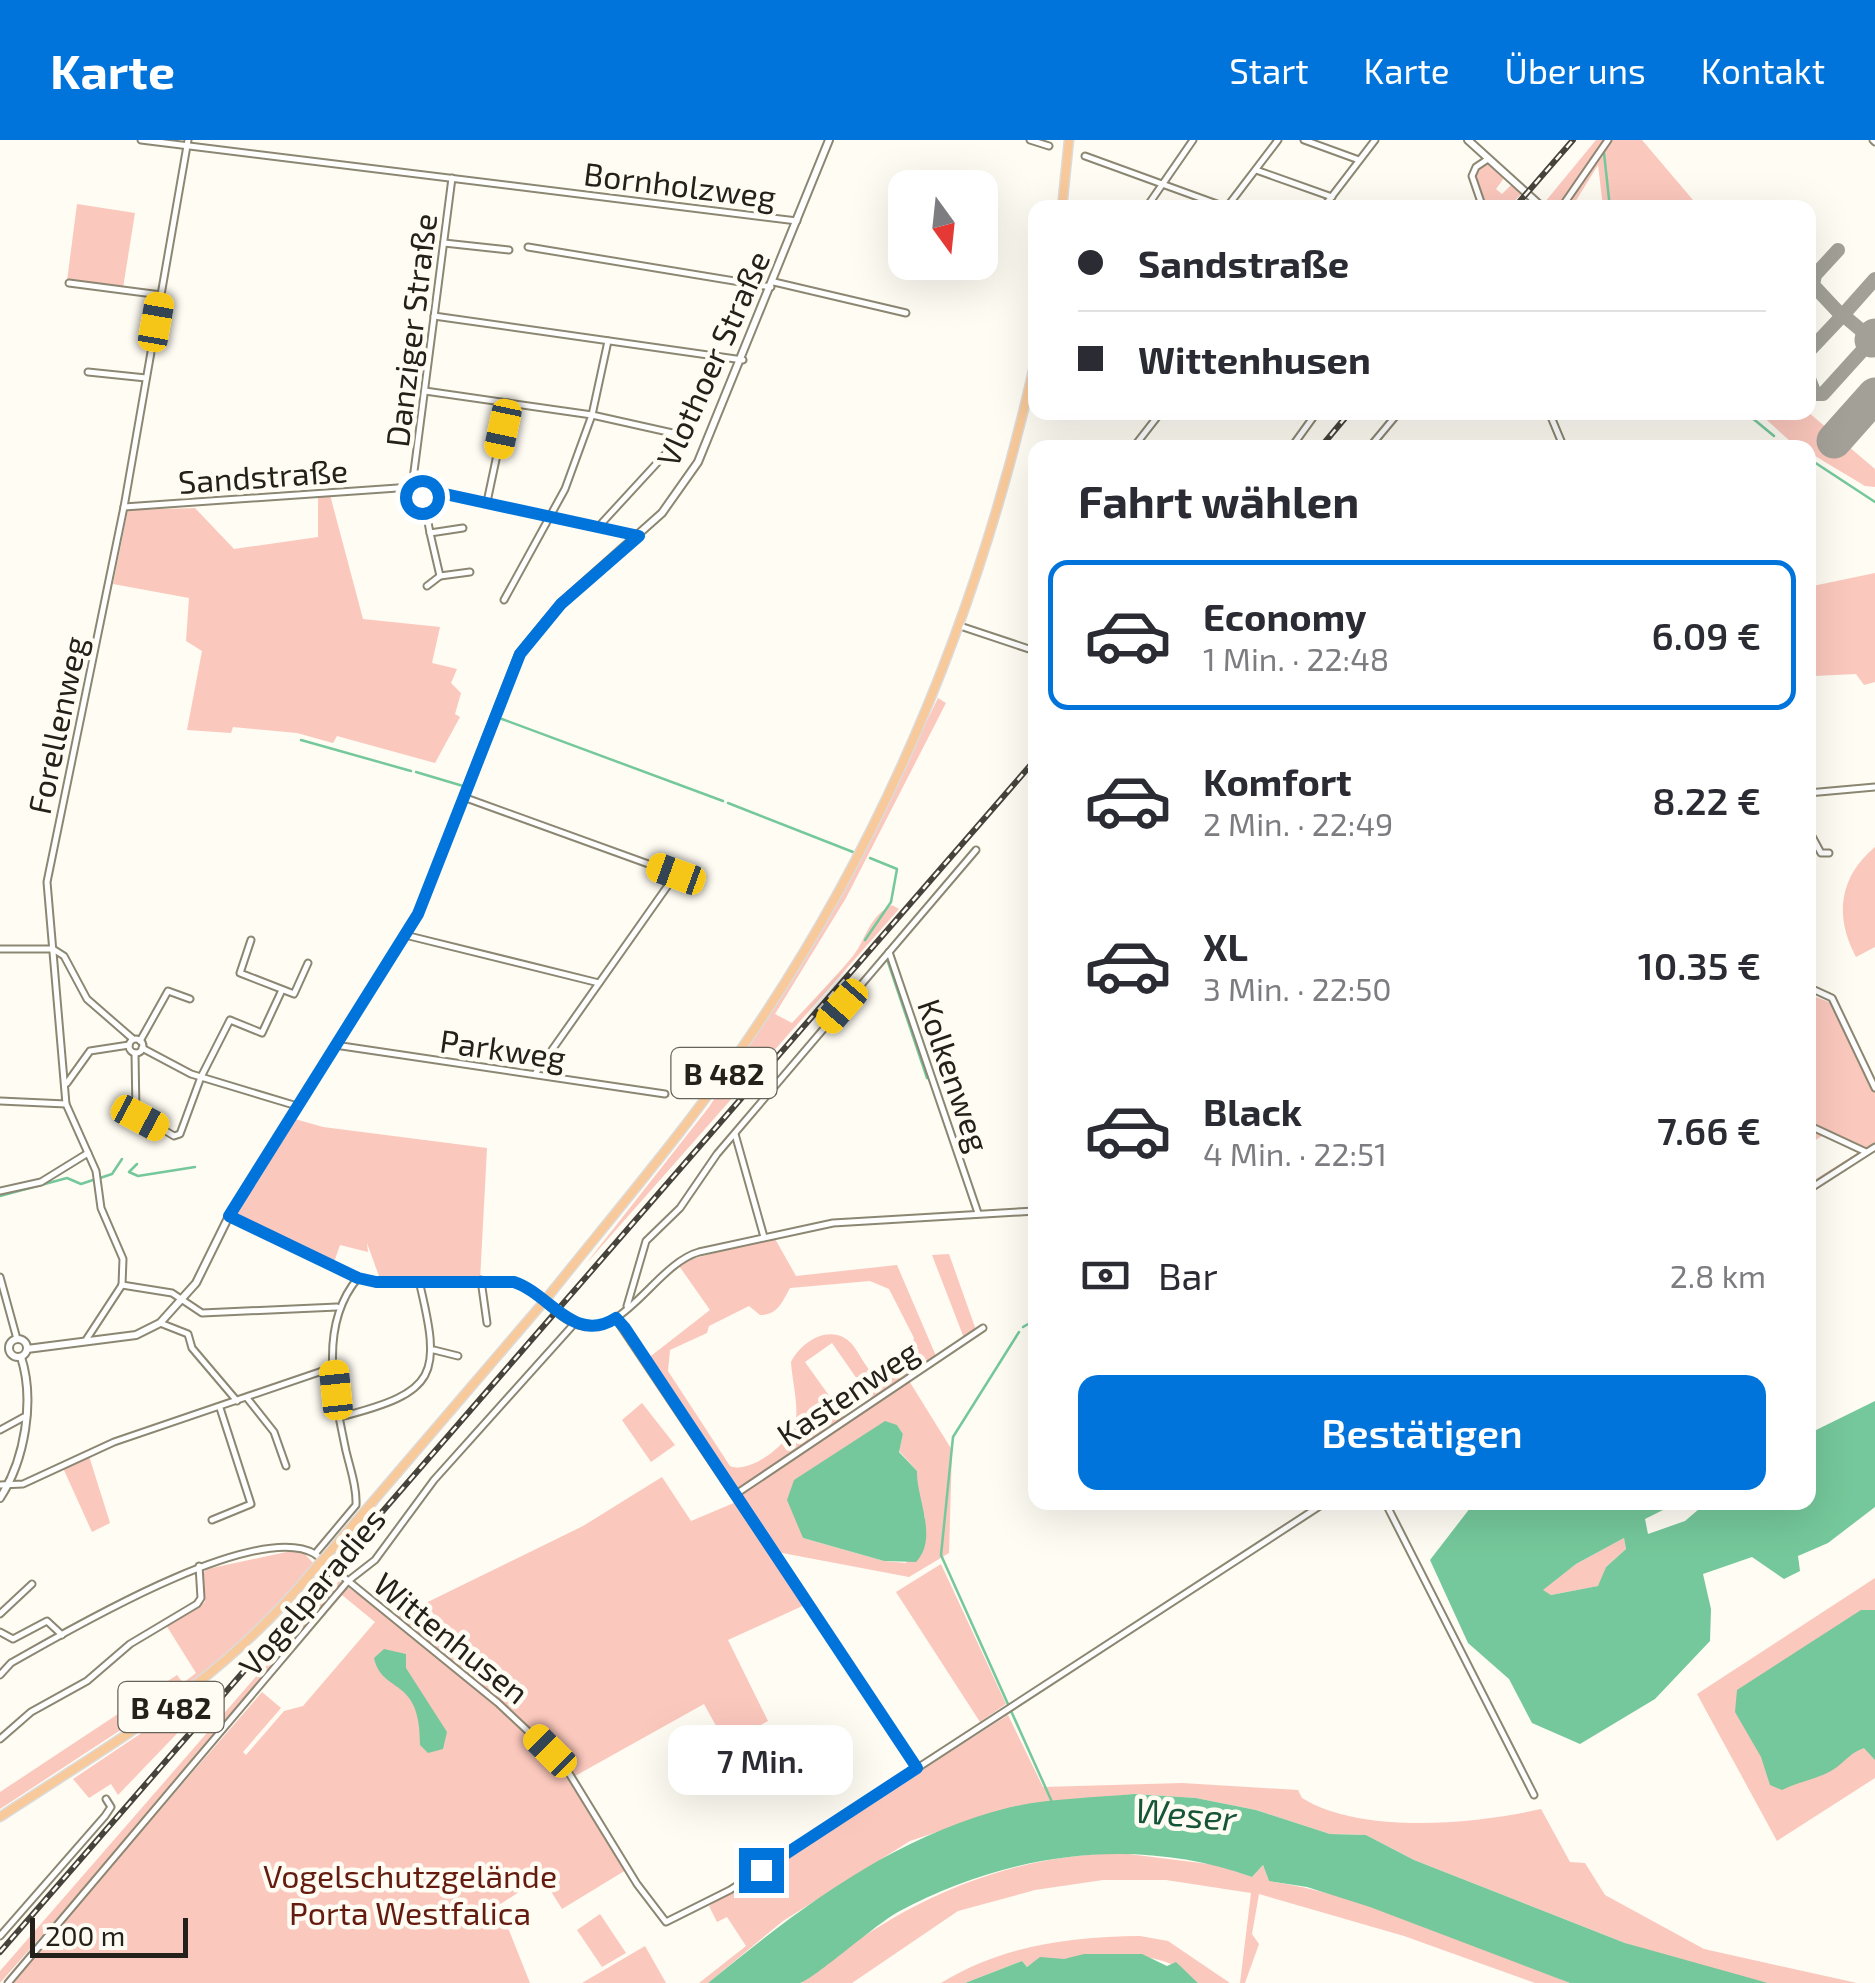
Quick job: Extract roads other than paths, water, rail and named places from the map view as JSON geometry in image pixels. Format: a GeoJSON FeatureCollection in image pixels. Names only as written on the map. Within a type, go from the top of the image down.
{"type":"FeatureCollection","features":[{"type":"Feature","properties":{"kind":"main road"},"geometry":{"type":"LineString","coordinates":[[1063,200],[1069,140]]}},
{"type":"Feature","properties":{"kind":"main road","name":"B 482"},"geometry":{"type":"LineString","coordinates":[[0,1817],[188,1695],[265,1626],[542,1304],[702,1103],[798,962],[893,790],[984,557],[1028,389]]}},
{"type":"Feature","properties":{"kind":"street","name":"Bornholzweg"},"geometry":{"type":"LineString","coordinates":[[141,140],[798,221]]}},
{"type":"Feature","properties":{"kind":"street","name":"Vlothoer Straße"},"geometry":{"type":"LineString","coordinates":[[27,1349],[117,1341],[160,1323],[206,1266],[229,1216],[405,935],[466,798],[520,654],[561,604],[639,536],[688,479],[743,360],[829,140]]}},
{"type":"Feature","properties":{"kind":"street"},"geometry":{"type":"LineString","coordinates":[[1030,140],[1048,146]]}},
{"type":"Feature","properties":{"kind":"street"},"geometry":{"type":"LineString","coordinates":[[1151,200],[1193,140]]}},
{"type":"Feature","properties":{"kind":"street"},"geometry":{"type":"LineString","coordinates":[[1232,200],[1278,140]]}},
{"type":"Feature","properties":{"kind":"street"},"geometry":{"type":"LineString","coordinates":[[1304,140],[1360,160]]}},
{"type":"Feature","properties":{"kind":"street"},"geometry":{"type":"LineString","coordinates":[[1330,200],[1375,140]]}},
{"type":"Feature","properties":{"kind":"street"},"geometry":{"type":"LineString","coordinates":[[1468,140],[1534,200]]}},
{"type":"Feature","properties":{"kind":"street"},"geometry":{"type":"LineString","coordinates":[[1567,200],[1608,140]]}},
{"type":"Feature","properties":{"kind":"street","name":"Forellenweg"},"geometry":{"type":"LineString","coordinates":[[66,1104],[49,871],[124,507],[187,143]]}},
{"type":"Feature","properties":{"kind":"street"},"geometry":{"type":"LineString","coordinates":[[1085,156],[1207,200]]}},
{"type":"Feature","properties":{"kind":"street"},"geometry":{"type":"LineString","coordinates":[[1480,200],[1472,176],[1476,167],[1488,160]]}},
{"type":"Feature","properties":{"kind":"street"},"geometry":{"type":"LineString","coordinates":[[1256,170],[1332,197]]}},
{"type":"Feature","properties":{"kind":"street","name":"Danziger Straße"},"geometry":{"type":"LineString","coordinates":[[412,487],[452,178]]}},
{"type":"Feature","properties":{"kind":"street"},"geometry":{"type":"LineString","coordinates":[[444,243],[509,250]]}},
{"type":"Feature","properties":{"kind":"street"},"geometry":{"type":"LineString","coordinates":[[528,247],[772,284],[906,313]]}},
{"type":"Feature","properties":{"kind":"street"},"geometry":{"type":"LineString","coordinates":[[69,284],[161,295]]}},
{"type":"Feature","properties":{"kind":"street"},"geometry":{"type":"LineString","coordinates":[[434,316],[743,360]]}},
{"type":"Feature","properties":{"kind":"street"},"geometry":{"type":"LineString","coordinates":[[504,600],[554,516],[592,415],[608,341]]}},
{"type":"Feature","properties":{"kind":"street"},"geometry":{"type":"LineString","coordinates":[[88,372],[146,378]]}},
{"type":"Feature","properties":{"kind":"street"},"geometry":{"type":"LineString","coordinates":[[425,391],[592,415],[677,434],[669,450],[600,525]]}},
{"type":"Feature","properties":{"kind":"street"},"geometry":{"type":"LineString","coordinates":[[488,502],[508,403]]}},
{"type":"Feature","properties":{"kind":"street"},"geometry":{"type":"LineString","coordinates":[[1139,440],[1155,420]]}},
{"type":"Feature","properties":{"kind":"street"},"geometry":{"type":"LineString","coordinates":[[1375,440],[1392,420]]}},
{"type":"Feature","properties":{"kind":"street","name":"Sandstraße"},"geometry":{"type":"LineString","coordinates":[[124,507],[412,487],[639,536]]}},
{"type":"Feature","properties":{"kind":"street"},"geometry":{"type":"LineString","coordinates":[[422,489],[440,576]]}},
{"type":"Feature","properties":{"kind":"street"},"geometry":{"type":"LineString","coordinates":[[430,534],[463,528]]}},
{"type":"Feature","properties":{"kind":"street"},"geometry":{"type":"LineString","coordinates":[[427,586],[440,576],[470,572]]}},
{"type":"Feature","properties":{"kind":"street"},"geometry":{"type":"LineString","coordinates":[[960,626],[1028,644]]}},
{"type":"Feature","properties":{"kind":"street"},"geometry":{"type":"LineString","coordinates":[[1816,791],[1875,787]]}},
{"type":"Feature","properties":{"kind":"street"},"geometry":{"type":"LineString","coordinates":[[466,798],[676,874],[535,1074]]}},
{"type":"Feature","properties":{"kind":"street"},"geometry":{"type":"LineString","coordinates":[[1816,843],[1821,852],[1829,853]]}},
{"type":"Feature","properties":{"kind":"street"},"geometry":{"type":"LineString","coordinates":[[626,1309],[646,1241],[680,1208],[735,1134],[976,850]]}},
{"type":"Feature","properties":{"kind":"street"},"geometry":{"type":"LineString","coordinates":[[405,935],[600,983]]}},
{"type":"Feature","properties":{"kind":"street"},"geometry":{"type":"LineString","coordinates":[[251,940],[240,973],[282,990],[294,994],[308,963]]}},
{"type":"Feature","properties":{"kind":"street"},"geometry":{"type":"LineString","coordinates":[[0,949],[53,949],[64,956],[87,999],[136,1043],[201,1077],[297,1106]]}},
{"type":"Feature","properties":{"kind":"street","name":"Kolkenweg"},"geometry":{"type":"LineString","coordinates":[[888,952],[978,1212]]}},
{"type":"Feature","properties":{"kind":"street"},"geometry":{"type":"LineString","coordinates":[[190,999],[168,991],[136,1043],[136,1113],[174,1136],[182,1132],[201,1077],[230,1020],[262,1033],[282,990]]}},
{"type":"Feature","properties":{"kind":"street"},"geometry":{"type":"LineString","coordinates":[[1816,991],[1832,998],[1875,1088]]}},
{"type":"Feature","properties":{"kind":"street"},"geometry":{"type":"LineString","coordinates":[[66,1083],[90,1051],[136,1043]]}},
{"type":"Feature","properties":{"kind":"street","name":"Parkweg"},"geometry":{"type":"LineString","coordinates":[[335,1045],[665,1094]]}},
{"type":"Feature","properties":{"kind":"street"},"geometry":{"type":"LineString","coordinates":[[0,1101],[66,1104],[88,1153],[101,1208],[122,1259],[122,1284],[85,1344]]}},
{"type":"Feature","properties":{"kind":"street"},"geometry":{"type":"LineString","coordinates":[[1816,1129],[1866,1152]]}},
{"type":"Feature","properties":{"kind":"street"},"geometry":{"type":"LineString","coordinates":[[735,1134],[764,1237]]}},
{"type":"Feature","properties":{"kind":"street"},"geometry":{"type":"LineString","coordinates":[[1816,1185],[1875,1147]]}},
{"type":"Feature","properties":{"kind":"street"},"geometry":{"type":"LineString","coordinates":[[0,1192],[41,1182],[88,1153]]}},
{"type":"Feature","properties":{"kind":"street"},"geometry":{"type":"LineString","coordinates":[[229,1216],[358,1278],[481,1280],[527,1286],[574,1324],[597,1326],[616,1318],[680,1258],[764,1237],[880,1218],[1028,1211]]}},
{"type":"Feature","properties":{"kind":"street"},"geometry":{"type":"LineString","coordinates":[[0,1277],[18,1339],[27,1349],[21,1357],[27,1383],[20,1456],[0,1498]]}},
{"type":"Feature","properties":{"kind":"street"},"geometry":{"type":"LineString","coordinates":[[0,1675],[11,1663],[62,1634],[199,1566],[289,1546],[315,1554],[356,1505],[340,1417],[333,1322],[337,1306],[358,1278]]}},
{"type":"Feature","properties":{"kind":"street"},"geometry":{"type":"LineString","coordinates":[[481,1280],[486,1323]]}},
{"type":"Feature","properties":{"kind":"street"},"geometry":{"type":"LineString","coordinates":[[340,1417],[402,1397],[427,1370],[434,1350],[419,1281]]}},
{"type":"Feature","properties":{"kind":"street"},"geometry":{"type":"LineString","coordinates":[[122,1284],[172,1293],[202,1313],[337,1306]]}},
{"type":"Feature","properties":{"kind":"street"},"geometry":{"type":"LineString","coordinates":[[616,1318],[917,1768],[1314,1510]]}},
{"type":"Feature","properties":{"kind":"street"},"geometry":{"type":"LineString","coordinates":[[160,1323],[188,1334],[192,1348],[237,1401]]}},
{"type":"Feature","properties":{"kind":"street","name":"Vogelparadies"},"geometry":{"type":"LineString","coordinates":[[8,1983],[348,1581],[375,1560],[435,1478],[574,1324]]}},
{"type":"Feature","properties":{"kind":"street","name":"Kastenweg"},"geometry":{"type":"LineString","coordinates":[[736,1494],[982,1328]]}},
{"type":"Feature","properties":{"kind":"street"},"geometry":{"type":"LineString","coordinates":[[18,1339],[4,1347],[12,1356],[21,1357]]}},
{"type":"Feature","properties":{"kind":"street"},"geometry":{"type":"LineString","coordinates":[[434,1350],[458,1356]]}},
{"type":"Feature","properties":{"kind":"street"},"geometry":{"type":"LineString","coordinates":[[4,1485],[23,1484],[124,1438],[334,1367]]}},
{"type":"Feature","properties":{"kind":"street"},"geometry":{"type":"LineString","coordinates":[[247,1398],[274,1432],[286,1466]]}},
{"type":"Feature","properties":{"kind":"street"},"geometry":{"type":"LineString","coordinates":[[212,1520],[251,1504],[220,1408]]}},
{"type":"Feature","properties":{"kind":"street"},"geometry":{"type":"LineString","coordinates":[[0,1430],[24,1417]]}},
{"type":"Feature","properties":{"kind":"street"},"geometry":{"type":"LineString","coordinates":[[1390,1510],[1534,1795]]}},
{"type":"Feature","properties":{"kind":"street","name":"Wittenhusen"},"geometry":{"type":"LineString","coordinates":[[315,1554],[498,1702],[564,1765],[636,1884],[666,1922],[917,1768]]}},
{"type":"Feature","properties":{"kind":"street"},"geometry":{"type":"LineString","coordinates":[[0,1739],[31,1712],[87,1681],[130,1644],[197,1604],[201,1598],[199,1566]]}},
{"type":"Feature","properties":{"kind":"street"},"geometry":{"type":"LineString","coordinates":[[0,1614],[32,1584]]}},
{"type":"Feature","properties":{"kind":"street"},"geometry":{"type":"LineString","coordinates":[[0,1632],[13,1639],[46,1621],[62,1634]]}},
{"type":"Feature","properties":{"kind":"street"},"geometry":{"type":"LineString","coordinates":[[0,1936],[105,1816],[110,1807],[106,1799]]}},
{"type":"Feature","properties":{"kind":"water"},"geometry":{"type":"Polygon","coordinates":[[[1875,1401],[1875,1507],[1828,1543],[1798,1556],[1800,1571],[1784,1579],[1752,1557],[1703,1574],[1711,1609],[1710,1641],[1655,1699],[1580,1744],[1532,1723],[1509,1679],[1468,1643],[1430,1560],[1469,1510],[1663,1510],[1645,1519],[1648,1534],[1685,1521],[1698,1510],[1816,1510],[1816,1430],[1875,1401]],[[1624,1538],[1576,1564],[1543,1590],[1551,1595],[1598,1586],[1606,1567],[1626,1549],[1624,1538]]]}},
{"type":"Feature","properties":{"kind":"water"},"geometry":{"type":"Polygon","coordinates":[[[885,1421],[897,1425],[903,1434],[899,1452],[917,1471],[926,1541],[916,1562],[884,1561],[803,1538],[787,1500],[794,1480],[885,1421]]]}},
{"type":"Feature","properties":{"kind":"water"},"geometry":{"type":"Polygon","coordinates":[[[1861,1610],[1875,1610],[1875,1760],[1864,1748],[1817,1777],[1782,1790],[1770,1785],[1761,1757],[1735,1712],[1737,1690],[1861,1610]]]}},
{"type":"Feature","properties":{"kind":"water"},"geometry":{"type":"Polygon","coordinates":[[[384,1649],[406,1654],[406,1668],[447,1732],[443,1749],[428,1753],[420,1745],[419,1723],[408,1696],[378,1669],[374,1658],[384,1649]]]}},
{"type":"Feature","properties":{"kind":"water","name":"Weser"},"geometry":{"type":"Polygon","coordinates":[[[1134,1794],[1196,1798],[1256,1810],[1330,1834],[1366,1835],[1414,1860],[1625,1943],[1768,1983],[1570,1983],[1370,1907],[1307,1887],[1269,1881],[1263,1865],[1252,1877],[1163,1856],[1117,1854],[1027,1864],[940,1892],[888,1918],[800,1983],[708,1983],[813,1902],[927,1836],[1011,1807],[1134,1794]]]}},
{"type":"Feature","properties":{"kind":"water"},"geometry":{"type":"Polygon","coordinates":[[[1084,1954],[1142,1954],[1167,1966],[1176,1962],[1198,1983],[965,1983],[1022,1961],[1027,1967],[1040,1957],[1064,1959],[1084,1954]]]}},
{"type":"Feature","properties":{"kind":"waterway"},"geometry":{"type":"LineString","coordinates":[[1604,153],[1609,200]]}},
{"type":"Feature","properties":{"kind":"waterway"},"geometry":{"type":"LineString","coordinates":[[1755,420],[1774,436]]}},
{"type":"Feature","properties":{"kind":"waterway"},"geometry":{"type":"LineString","coordinates":[[1816,463],[1875,502]]}},
{"type":"Feature","properties":{"kind":"waterway"},"geometry":{"type":"LineString","coordinates":[[502,719],[723,801]]}},
{"type":"Feature","properties":{"kind":"waterway"},"geometry":{"type":"LineString","coordinates":[[301,740],[411,771]]}},
{"type":"Feature","properties":{"kind":"waterway"},"geometry":{"type":"LineString","coordinates":[[416,772],[463,786]]}},
{"type":"Feature","properties":{"kind":"waterway"},"geometry":{"type":"LineString","coordinates":[[728,803],[853,852]]}},
{"type":"Feature","properties":{"kind":"waterway"},"geometry":{"type":"LineString","coordinates":[[865,940],[891,902],[897,869],[870,858]]}},
{"type":"Feature","properties":{"kind":"waterway"},"geometry":{"type":"LineString","coordinates":[[887,959],[927,1078]]}},
{"type":"Feature","properties":{"kind":"waterway"},"geometry":{"type":"LineString","coordinates":[[100,1178],[112,1174],[122,1159]]}},
{"type":"Feature","properties":{"kind":"waterway"},"geometry":{"type":"LineString","coordinates":[[137,1164],[129,1172],[138,1176],[195,1167]]}},
{"type":"Feature","properties":{"kind":"waterway"},"geometry":{"type":"LineString","coordinates":[[0,1196],[67,1178],[81,1184],[96,1179]]}},
{"type":"Feature","properties":{"kind":"waterway"},"geometry":{"type":"LineString","coordinates":[[1023,1327],[1028,1324]]}},
{"type":"Feature","properties":{"kind":"waterway"},"geometry":{"type":"LineString","coordinates":[[1019,1332],[953,1437],[941,1555],[1052,1802]]}},
{"type":"Feature","properties":{"kind":"railway"},"geometry":{"type":"LineString","coordinates":[[1521,200],[1573,140]]}},
{"type":"Feature","properties":{"kind":"railway"},"geometry":{"type":"LineString","coordinates":[[1327,440],[1343,420]]}},
{"type":"Feature","properties":{"kind":"railway"},"geometry":{"type":"LineString","coordinates":[[0,1952],[1028,768]]}},
{"type":"Feature","properties":{"kind":"park label","name":"Vogelschutzgelände Porta Westfalica"},"geometry":{"type":"Point","coordinates":[410,1894]}}]}
